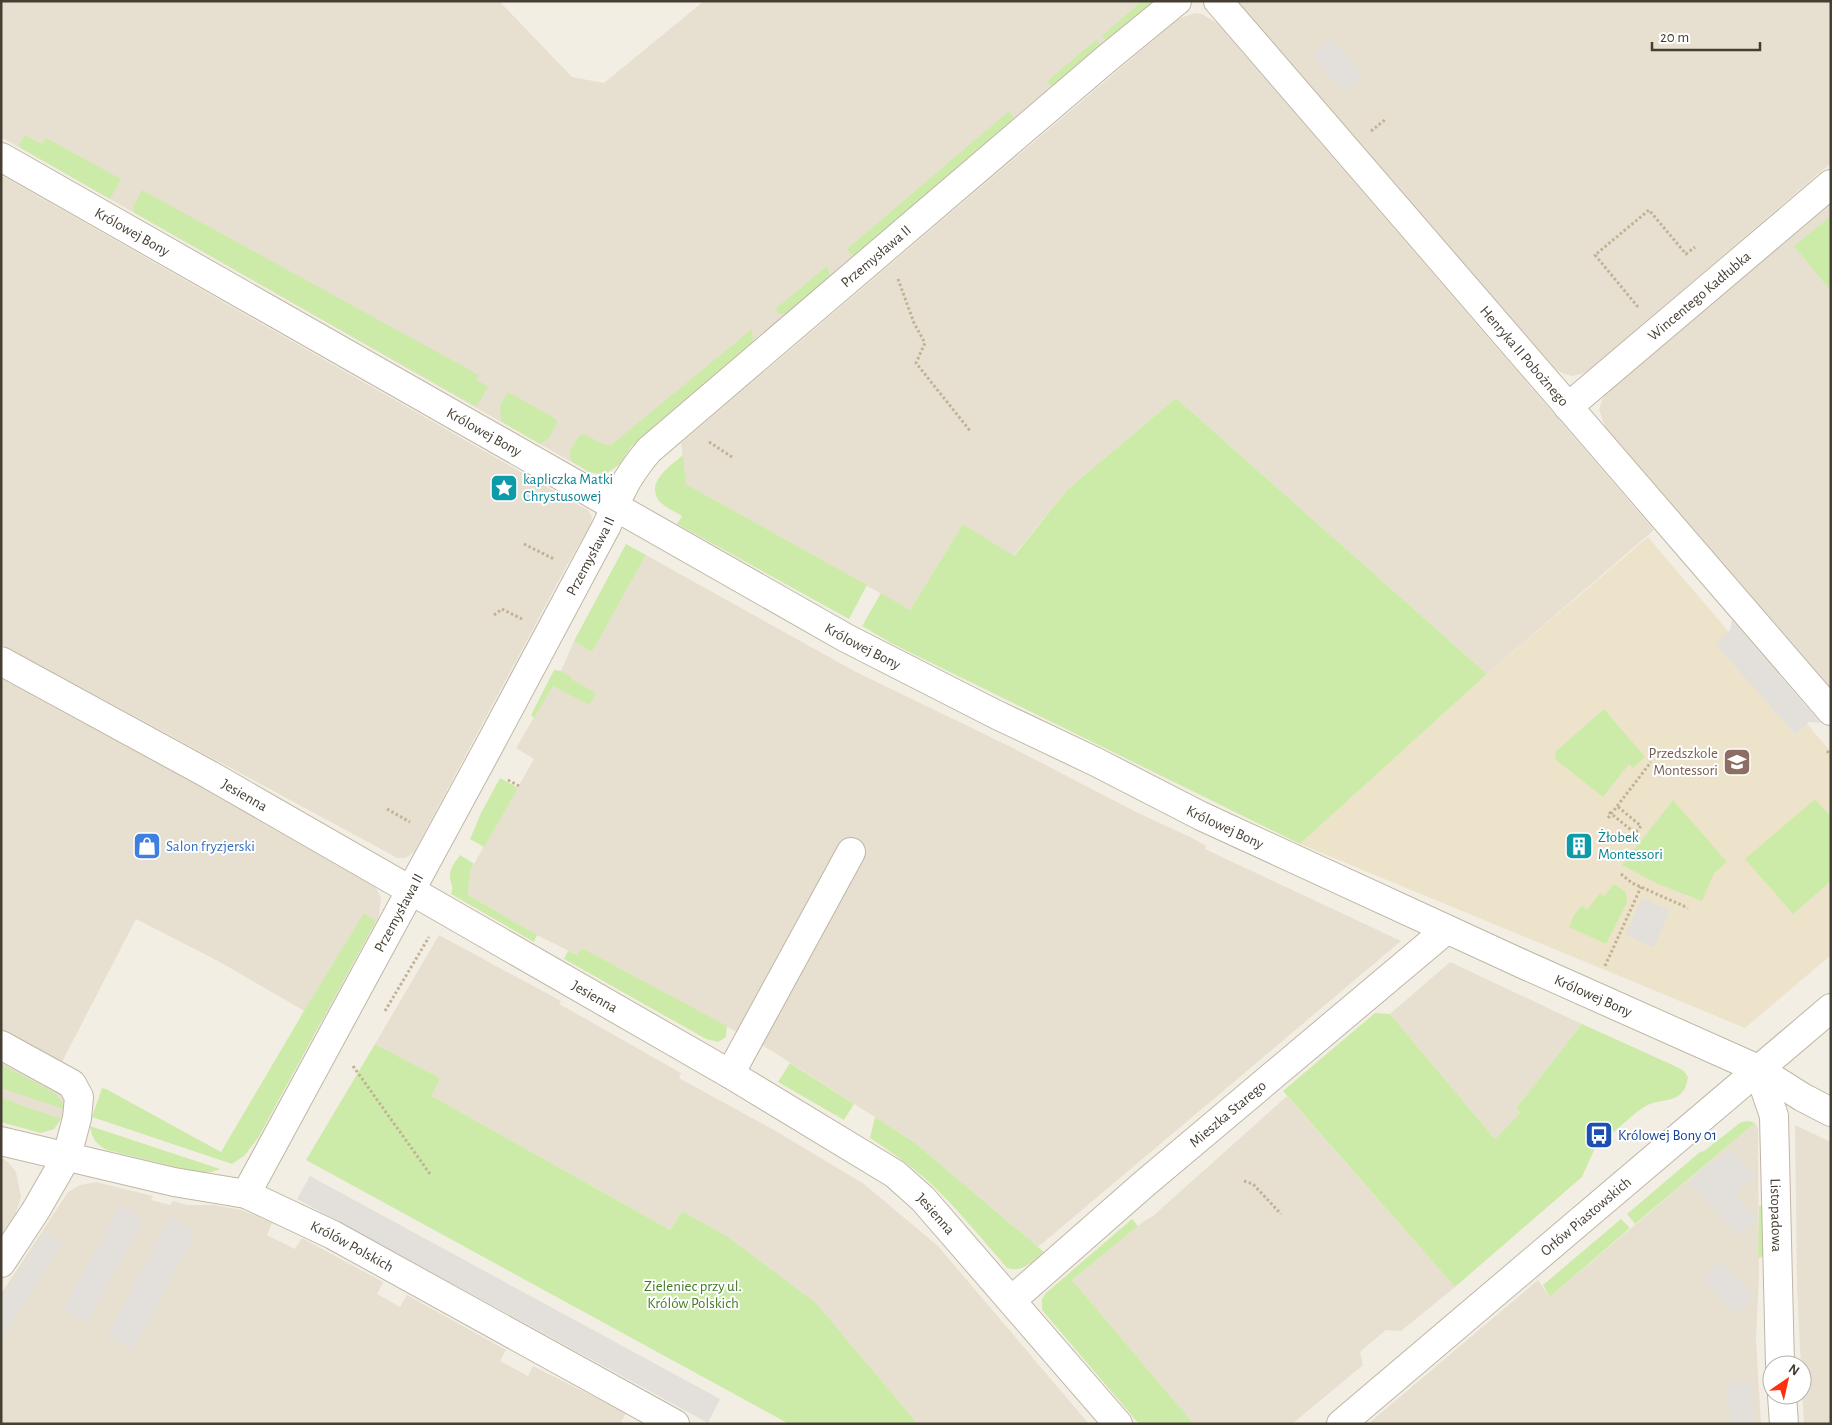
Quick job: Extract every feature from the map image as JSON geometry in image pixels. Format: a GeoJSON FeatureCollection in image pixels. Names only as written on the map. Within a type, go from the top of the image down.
{"type":"FeatureCollection","features":[{"type":"Feature","properties":{"kind":"street","name":"Przemysława II"},"geometry":{"type":"LineString","coordinates":[[246,1194],[489,746],[616,507],[634,469],[650,450],[1098,66],[1177,1]]}},
{"type":"Feature","properties":{"kind":"street","name":"Henryka II Pobożnego"},"geometry":{"type":"LineString","coordinates":[[1218,1],[1831,711]]}},
{"type":"Feature","properties":{"kind":"street","name":"Królowej Bony"},"geometry":{"type":"LineString","coordinates":[[1,157],[846,638],[1201,816],[1446,930],[1758,1069],[1802,1098],[1831,1112]]}},
{"type":"Feature","properties":{"kind":"street","name":"Wincentego Kadłubka"},"geometry":{"type":"LineString","coordinates":[[1568,407],[1831,184]]}},
{"type":"Feature","properties":{"kind":"street","name":"Jesienna"},"geometry":{"type":"LineString","coordinates":[[1,661],[210,775],[411,890],[730,1074],[895,1174],[923,1199],[1118,1424]]}},
{"type":"Feature","properties":{"kind":"street"},"geometry":{"type":"LineString","coordinates":[[730,1074],[851,852]]}},
{"type":"Feature","properties":{"kind":"street","name":"Mieszka Starego"},"geometry":{"type":"LineString","coordinates":[[1012,1300],[1144,1184],[1446,930]]}},
{"type":"Feature","properties":{"kind":"street","name":"Orłów Piastowskich"},"geometry":{"type":"LineString","coordinates":[[1341,1424],[1831,1008]]}},
{"type":"Feature","properties":{"kind":"street"},"geometry":{"type":"LineString","coordinates":[[1,1045],[72,1084],[79,1097],[77,1118],[67,1156],[36,1210],[1,1263]]}},
{"type":"Feature","properties":{"kind":"street","name":"Listopadowa"},"geometry":{"type":"LineString","coordinates":[[1758,1069],[1774,1116],[1780,1355]]}},
{"type":"Feature","properties":{"kind":"street","name":"Królów Polskich"},"geometry":{"type":"LineString","coordinates":[[1,1140],[174,1182],[246,1194],[333,1235],[675,1424]]}},
{"type":"Feature","properties":{"kind":"street"},"geometry":{"type":"LineString","coordinates":[[1783,1405],[1784,1424]]}},
{"type":"Feature","properties":{"kind":"path"},"geometry":{"type":"LineString","coordinates":[[1373,130],[1386,119]]}},
{"type":"Feature","properties":{"kind":"path"},"geometry":{"type":"LineString","coordinates":[[1632,298],[1595,256],[1649,210],[1686,254],[1695,247]]}},
{"type":"Feature","properties":{"kind":"path"},"geometry":{"type":"LineString","coordinates":[[896,273],[914,323],[924,343],[916,363],[971,432]]}},
{"type":"Feature","properties":{"kind":"path"},"geometry":{"type":"LineString","coordinates":[[704,438],[732,457]]}},
{"type":"Feature","properties":{"kind":"path"},"geometry":{"type":"LineString","coordinates":[[524,544],[550,557]]}},
{"type":"Feature","properties":{"kind":"path"},"geometry":{"type":"LineString","coordinates":[[494,615],[502,609],[523,620]]}},
{"type":"Feature","properties":{"kind":"path"},"geometry":{"type":"LineString","coordinates":[[1827,750],[1831,755]]}},
{"type":"Feature","properties":{"kind":"path"},"geometry":{"type":"LineString","coordinates":[[1608,818],[1651,762]]}},
{"type":"Feature","properties":{"kind":"path"},"geometry":{"type":"LineString","coordinates":[[1609,812],[1635,833],[1641,826],[1617,806]]}},
{"type":"Feature","properties":{"kind":"path"},"geometry":{"type":"LineString","coordinates":[[387,809],[411,822]]}},
{"type":"Feature","properties":{"kind":"path"},"geometry":{"type":"LineString","coordinates":[[1621,874],[1632,883],[1688,908]]}},
{"type":"Feature","properties":{"kind":"path"},"geometry":{"type":"LineString","coordinates":[[1604,969],[1641,887]]}},
{"type":"Feature","properties":{"kind":"path"},"geometry":{"type":"LineString","coordinates":[[353,1066],[430,1174]]}},
{"type":"Feature","properties":{"kind":"path"},"geometry":{"type":"LineString","coordinates":[[1244,1181],[1253,1184],[1281,1214]]}},
{"type":"Feature","properties":{"kind":"shaded area"},"geometry":{"type":"Polygon","coordinates":[[[1,1],[499,1],[572,77],[604,83],[704,1],[1156,1],[752,343],[631,447],[620,464],[604,475],[589,472],[1,137],[1,1]]]}},
{"type":"Feature","properties":{"kind":"shaded area"},"geometry":{"type":"Polygon","coordinates":[[[1237,1],[1831,1],[1831,163],[1590,369],[1573,376],[1564,374],[1554,368],[1237,1]]]}},
{"type":"Feature","properties":{"kind":"shaded area"},"geometry":{"type":"Polygon","coordinates":[[[1195,13],[1202,14],[1217,23],[1654,530],[1487,674],[1176,398],[1067,490],[1013,556],[963,524],[910,610],[686,484],[681,443],[1178,19],[1195,13]]]}},
{"type":"Feature","properties":{"kind":"shaded area"},"geometry":{"type":"Polygon","coordinates":[[[1332,38],[1363,76],[1344,93],[1312,54],[1332,38]]]}},
{"type":"Feature","properties":{"kind":"shaded area"},"geometry":{"type":"Polygon","coordinates":[[[1,175],[589,511],[592,517],[591,524],[566,567],[414,852],[406,858],[397,858],[1,644],[1,175]]]}},
{"type":"Feature","properties":{"kind":"shaded area"},"geometry":{"type":"Polygon","coordinates":[[[1831,200],[1831,690],[1606,429],[1599,410],[1608,390],[1831,200]]]}},
{"type":"Feature","properties":{"kind":"shaded area"},"geometry":{"type":"Polygon","coordinates":[[[1648,537],[1831,752],[1831,955],[1745,1028],[1300,844],[1487,674],[1648,537]]]}},
{"type":"Feature","properties":{"kind":"shaded area"},"geometry":{"type":"Polygon","coordinates":[[[646,555],[856,672],[1192,838],[1206,846],[1205,849],[1401,941],[1038,1247],[915,1143],[772,1051],[582,948],[577,955],[537,935],[468,895],[470,871],[534,759],[516,748],[561,671],[574,641],[592,652],[646,555]]]}},
{"type":"Feature","properties":{"kind":"shaded area"},"geometry":{"type":"Polygon","coordinates":[[[1732,620],[1821,723],[1809,722],[1795,734],[1715,644],[1730,630],[1732,620]]]}},
{"type":"Feature","properties":{"kind":"shaded area"},"geometry":{"type":"Polygon","coordinates":[[[1,675],[374,884],[381,898],[379,916],[322,1021],[218,961],[136,919],[63,1060],[64,1109],[61,1119],[54,1129],[41,1133],[1,1122],[1,675]]]}},
{"type":"Feature","properties":{"kind":"shaded area"},"geometry":{"type":"Polygon","coordinates":[[[1642,898],[1670,911],[1654,948],[1625,935],[1642,898]]]}},
{"type":"Feature","properties":{"kind":"shaded area"},"geometry":{"type":"Polygon","coordinates":[[[439,935],[561,1001],[559,1004],[681,1073],[679,1078],[774,1130],[864,1184],[938,1246],[1089,1424],[918,1424],[816,1303],[728,1237],[682,1211],[670,1230],[432,1096],[440,1078],[375,1044],[439,935]]]}},
{"type":"Feature","properties":{"kind":"shaded area"},"geometry":{"type":"Polygon","coordinates":[[[1450,962],[1582,1024],[1516,1108],[1520,1113],[1495,1139],[1390,1014],[1450,962]]]}},
{"type":"Feature","properties":{"kind":"shaded area"},"geometry":{"type":"Polygon","coordinates":[[[1287,1096],[1455,1287],[1401,1331],[1386,1330],[1360,1352],[1363,1365],[1292,1424],[1194,1424],[1072,1280],[1144,1221],[1153,1216],[1287,1096]]]}},
{"type":"Feature","properties":{"kind":"shaded area"},"geometry":{"type":"Polygon","coordinates":[[[1755,1123],[1758,1128],[1759,1275],[1756,1339],[1761,1424],[1368,1424],[1538,1280],[1550,1297],[1755,1123]]]}},
{"type":"Feature","properties":{"kind":"shaded area"},"geometry":{"type":"Polygon","coordinates":[[[1795,1125],[1831,1142],[1831,1424],[1804,1424],[1803,1405],[1812,1405],[1812,1355],[1800,1355],[1797,1289],[1795,1125]]]}},
{"type":"Feature","properties":{"kind":"shaded area"},"geometry":{"type":"Polygon","coordinates":[[[1732,1151],[1756,1178],[1738,1190],[1736,1194],[1758,1220],[1739,1236],[1689,1182],[1710,1163],[1732,1151]]]}},
{"type":"Feature","properties":{"kind":"shaded area"},"geometry":{"type":"Polygon","coordinates":[[[1,1157],[16,1172],[21,1197],[15,1215],[1,1236],[1,1157]]]}},
{"type":"Feature","properties":{"kind":"shaded area"},"geometry":{"type":"Polygon","coordinates":[[[310,1176],[720,1399],[708,1423],[297,1199],[310,1176]]]}},
{"type":"Feature","properties":{"kind":"shaded area"},"geometry":{"type":"Polygon","coordinates":[[[96,1182],[153,1196],[151,1200],[170,1205],[173,1201],[187,1205],[214,1205],[241,1210],[257,1216],[272,1223],[267,1235],[295,1249],[302,1238],[383,1282],[377,1294],[400,1307],[407,1295],[506,1350],[500,1361],[528,1376],[533,1366],[626,1413],[620,1424],[1,1424],[1,1294],[68,1192],[80,1185],[96,1182]]]}},
{"type":"Feature","properties":{"kind":"shaded area"},"geometry":{"type":"Polygon","coordinates":[[[120,1206],[144,1219],[87,1322],[63,1309],[120,1206]]]}},
{"type":"Feature","properties":{"kind":"shaded area"},"geometry":{"type":"Polygon","coordinates":[[[170,1217],[196,1231],[133,1350],[107,1336],[170,1217]]]}},
{"type":"Feature","properties":{"kind":"shaded area"},"geometry":{"type":"Polygon","coordinates":[[[45,1230],[63,1243],[1,1340],[1,1299],[45,1230]]]}},
{"type":"Feature","properties":{"kind":"shaded area"},"geometry":{"type":"Polygon","coordinates":[[[1722,1261],[1753,1297],[1734,1314],[1703,1278],[1722,1261]]]}},
{"type":"Feature","properties":{"kind":"shaded area"},"geometry":{"type":"Polygon","coordinates":[[[1751,1382],[1755,1424],[1730,1424],[1727,1384],[1751,1382]]]}},
{"type":"Feature","properties":{"kind":"green space"},"geometry":{"type":"Polygon","coordinates":[[[1142,1],[1154,2],[1107,42],[1102,36],[1142,1]]]}},
{"type":"Feature","properties":{"kind":"green space"},"geometry":{"type":"Polygon","coordinates":[[[1096,40],[1103,46],[1053,87],[1046,82],[1096,40]]]}},
{"type":"Feature","properties":{"kind":"green space"},"geometry":{"type":"Polygon","coordinates":[[[1009,111],[1013,117],[1010,125],[853,256],[847,249],[1009,111]]]}},
{"type":"Feature","properties":{"kind":"green space"},"geometry":{"type":"Polygon","coordinates":[[[25,135],[42,144],[46,138],[121,179],[110,199],[21,148],[19,145],[25,135]]]}},
{"type":"Feature","properties":{"kind":"green space"},"geometry":{"type":"Polygon","coordinates":[[[142,190],[479,375],[476,380],[488,386],[480,401],[475,406],[133,212],[134,205],[142,190]]]}},
{"type":"Feature","properties":{"kind":"green space"},"geometry":{"type":"Polygon","coordinates":[[[1831,216],[1831,291],[1794,246],[1831,216]]]}},
{"type":"Feature","properties":{"kind":"green space"},"geometry":{"type":"Polygon","coordinates":[[[827,266],[830,277],[786,314],[778,314],[775,309],[827,266]]]}},
{"type":"Feature","properties":{"kind":"green space"},"geometry":{"type":"Polygon","coordinates":[[[752,329],[753,343],[631,447],[620,464],[604,475],[589,472],[571,461],[570,451],[579,436],[584,434],[601,443],[611,445],[752,329]]]}},
{"type":"Feature","properties":{"kind":"green space"},"geometry":{"type":"Polygon","coordinates":[[[508,392],[556,419],[557,423],[549,438],[540,444],[501,421],[500,405],[508,392]]]}},
{"type":"Feature","properties":{"kind":"green space"},"geometry":{"type":"Polygon","coordinates":[[[1176,398],[1487,674],[1300,844],[891,643],[862,626],[881,593],[910,610],[963,524],[1014,556],[1067,490],[1176,398]]]}},
{"type":"Feature","properties":{"kind":"green space"},"geometry":{"type":"Polygon","coordinates":[[[683,455],[686,484],[867,585],[849,619],[677,524],[682,516],[661,503],[656,496],[655,489],[660,476],[683,455]]]}},
{"type":"Feature","properties":{"kind":"green space"},"geometry":{"type":"Polygon","coordinates":[[[626,544],[646,555],[592,652],[574,641],[626,544]]]}},
{"type":"Feature","properties":{"kind":"green space"},"geometry":{"type":"Polygon","coordinates":[[[554,670],[561,671],[596,693],[589,705],[553,686],[534,718],[531,715],[554,670]]]}},
{"type":"Feature","properties":{"kind":"green space"},"geometry":{"type":"Polygon","coordinates":[[[1604,709],[1645,757],[1633,768],[1629,764],[1603,797],[1556,760],[1555,752],[1604,709]]]}},
{"type":"Feature","properties":{"kind":"green space"},"geometry":{"type":"Polygon","coordinates":[[[500,778],[518,788],[484,847],[470,839],[481,813],[500,778]]]}},
{"type":"Feature","properties":{"kind":"green space"},"geometry":{"type":"Polygon","coordinates":[[[1815,799],[1831,817],[1831,881],[1793,914],[1745,859],[1815,799]]]}},
{"type":"Feature","properties":{"kind":"green space"},"geometry":{"type":"Polygon","coordinates":[[[1673,800],[1727,862],[1714,873],[1702,901],[1658,884],[1622,865],[1673,800]]]}},
{"type":"Feature","properties":{"kind":"green space"},"geometry":{"type":"Polygon","coordinates":[[[460,855],[474,864],[470,871],[468,895],[537,935],[534,942],[451,894],[450,872],[460,855]]]}},
{"type":"Feature","properties":{"kind":"green space"},"geometry":{"type":"Polygon","coordinates":[[[1614,884],[1626,892],[1627,903],[1606,944],[1569,927],[1574,915],[1582,906],[1587,910],[1600,893],[1604,896],[1614,884]]]}},
{"type":"Feature","properties":{"kind":"green space"},"geometry":{"type":"Polygon","coordinates":[[[364,913],[376,921],[258,1138],[244,1156],[232,1164],[92,1117],[102,1088],[106,1089],[221,1152],[364,913]]]}},
{"type":"Feature","properties":{"kind":"green space"},"geometry":{"type":"Polygon","coordinates":[[[582,948],[727,1026],[726,1037],[718,1042],[706,1039],[564,959],[568,951],[577,955],[582,948]]]}},
{"type":"Feature","properties":{"kind":"green space"},"geometry":{"type":"Polygon","coordinates":[[[1375,1013],[1390,1014],[1495,1139],[1520,1113],[1516,1108],[1582,1024],[1677,1067],[1684,1071],[1688,1077],[1686,1086],[1677,1097],[1644,1107],[1614,1132],[1605,1123],[1585,1140],[1594,1150],[1582,1177],[1455,1287],[1283,1091],[1375,1013]]]}},
{"type":"Feature","properties":{"kind":"green space","name":"Zieleniec przy ul. Królów Polskich"},"geometry":{"type":"Polygon","coordinates":[[[375,1044],[440,1078],[432,1096],[670,1230],[682,1211],[728,1237],[816,1303],[918,1424],[789,1424],[306,1160],[375,1044]]]}},
{"type":"Feature","properties":{"kind":"green space"},"geometry":{"type":"Polygon","coordinates":[[[790,1063],[854,1104],[844,1120],[778,1082],[790,1063]]]}},
{"type":"Feature","properties":{"kind":"green space"},"geometry":{"type":"Polygon","coordinates":[[[1,1064],[55,1093],[61,1100],[64,1109],[1,1088],[1,1064]]]}},
{"type":"Feature","properties":{"kind":"green space"},"geometry":{"type":"Polygon","coordinates":[[[1,1098],[61,1119],[54,1129],[41,1133],[1,1122],[1,1098]]]}},
{"type":"Feature","properties":{"kind":"green space"},"geometry":{"type":"Polygon","coordinates":[[[875,1117],[915,1143],[1044,1252],[1023,1268],[1007,1268],[929,1182],[900,1158],[870,1138],[875,1117]]]}},
{"type":"Feature","properties":{"kind":"green space"},"geometry":{"type":"Polygon","coordinates":[[[1749,1121],[1755,1123],[1635,1224],[1627,1214],[1700,1152],[1704,1151],[1741,1122],[1749,1121]]]}},
{"type":"Feature","properties":{"kind":"green space"},"geometry":{"type":"Polygon","coordinates":[[[90,1126],[220,1169],[200,1173],[107,1150],[95,1141],[90,1126]]]}},
{"type":"Feature","properties":{"kind":"green space"},"geometry":{"type":"Polygon","coordinates":[[[1766,1205],[1767,1253],[1758,1258],[1759,1206],[1766,1205]]]}},
{"type":"Feature","properties":{"kind":"green space"},"geometry":{"type":"Polygon","coordinates":[[[1132,1219],[1138,1226],[1072,1280],[1194,1424],[1139,1424],[1042,1310],[1042,1299],[1046,1293],[1132,1219]]]}},
{"type":"Feature","properties":{"kind":"green space"},"geometry":{"type":"Polygon","coordinates":[[[1621,1219],[1630,1228],[1550,1297],[1543,1285],[1621,1219]]]}},
{"type":"Feature","properties":{"kind":"place","name":"kapliczka Matki Chrystusowej"},"geometry":{"type":"Point","coordinates":[504,488]}},
{"type":"Feature","properties":{"kind":"place","name":"Przedszkole Montessori"},"geometry":{"type":"Point","coordinates":[1737,762]}},
{"type":"Feature","properties":{"kind":"place","name":"Salon fryzjerski"},"geometry":{"type":"Point","coordinates":[147,846]}},
{"type":"Feature","properties":{"kind":"place","name":"Żłobek Montessori"},"geometry":{"type":"Point","coordinates":[1579,846]}},
{"type":"Feature","properties":{"kind":"place","name":"Królowej Bony 01"},"geometry":{"type":"Point","coordinates":[1599,1135]}}]}
